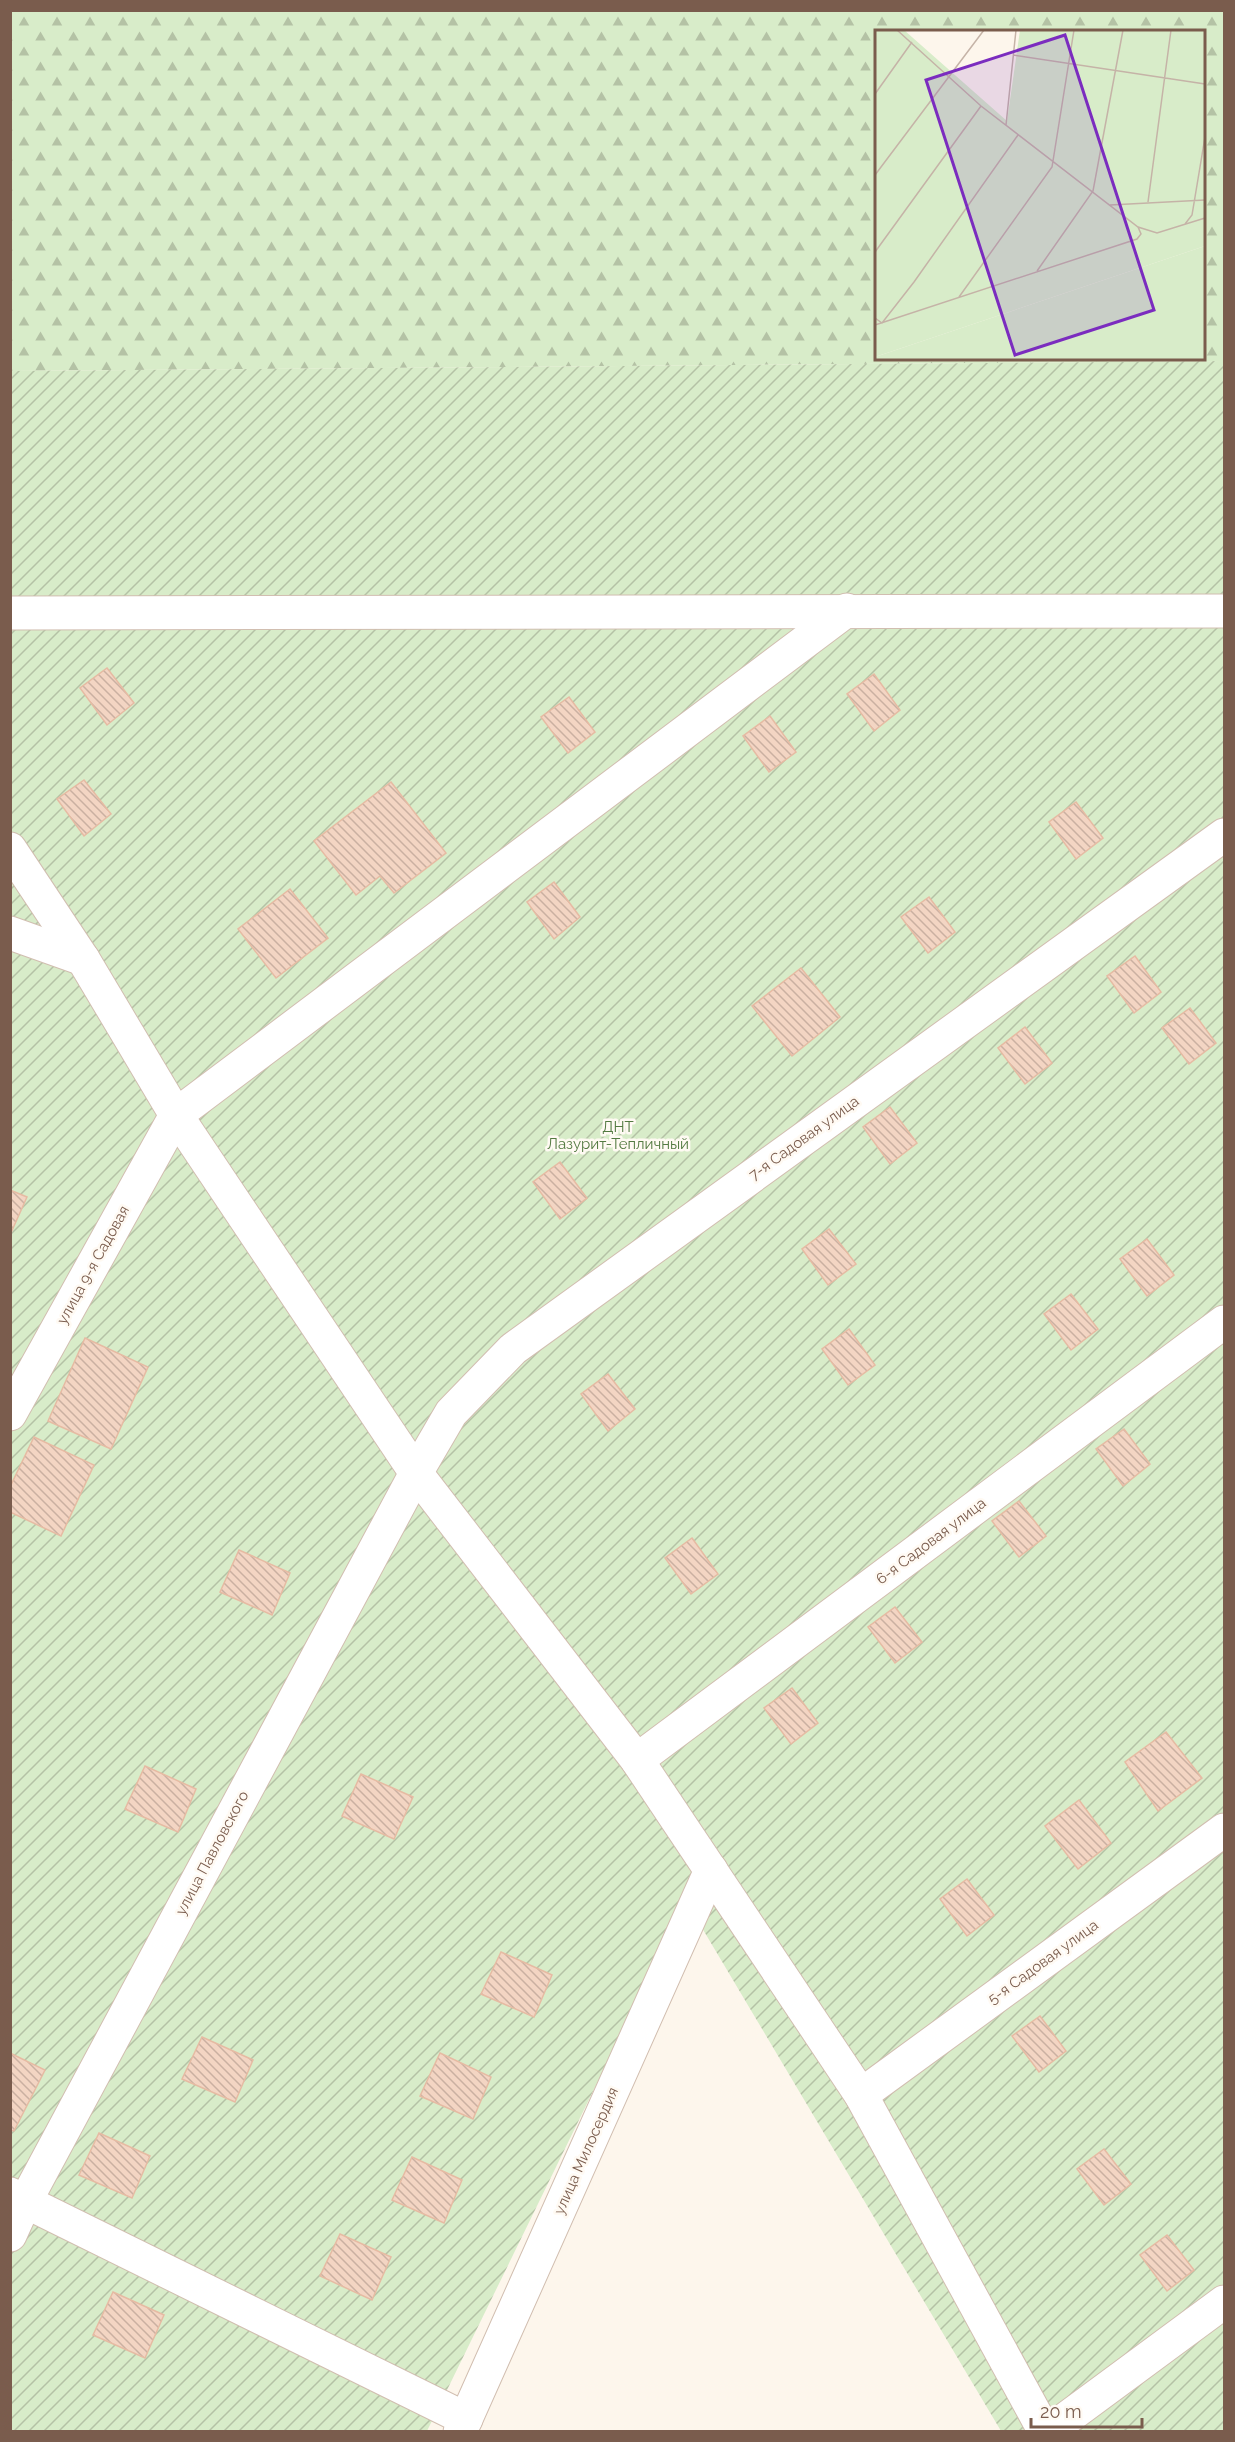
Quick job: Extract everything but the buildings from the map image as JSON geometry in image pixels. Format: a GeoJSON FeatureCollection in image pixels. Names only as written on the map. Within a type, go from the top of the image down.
{"type":"FeatureCollection","features":[{"type":"Feature","properties":{"kind":"street"},"geometry":{"type":"LineString","coordinates":[[176,1115],[847,610]]}},
{"type":"Feature","properties":{"kind":"street"},"geometry":{"type":"LineString","coordinates":[[10,613],[1224,611]]}},
{"type":"Feature","properties":{"kind":"street","name":"7-я Садовая улица"},"geometry":{"type":"LineString","coordinates":[[416,1473],[451,1413],[513,1349],[1224,835]]}},
{"type":"Feature","properties":{"kind":"street"},"geometry":{"type":"LineString","coordinates":[[10,849],[83,959],[176,1115],[416,1473],[637,1760],[861,2095],[1046,2432],[1224,2302]]}},
{"type":"Feature","properties":{"kind":"street"},"geometry":{"type":"LineString","coordinates":[[10,933],[83,959]]}},
{"type":"Feature","properties":{"kind":"street","name":"улица 9-я Садовая"},"geometry":{"type":"LineString","coordinates":[[10,1414],[176,1115]]}},
{"type":"Feature","properties":{"kind":"street","name":"6-я Садовая улица"},"geometry":{"type":"LineString","coordinates":[[637,1760],[1224,1322]]}},
{"type":"Feature","properties":{"kind":"street","name":"улица Павловского"},"geometry":{"type":"LineString","coordinates":[[10,2235],[18,2198],[416,1473]]}},
{"type":"Feature","properties":{"kind":"street","name":"5-я Садовая улица"},"geometry":{"type":"LineString","coordinates":[[861,2095],[1224,1830]]}},
{"type":"Feature","properties":{"kind":"street","name":"улица Милосердия"},"geometry":{"type":"LineString","coordinates":[[463,2425],[711,1870]]}},
{"type":"Feature","properties":{"kind":"street"},"geometry":{"type":"LineString","coordinates":[[18,2198],[463,2425]]}},
{"type":"Feature","properties":{"kind":"green space"},"geometry":{"type":"Polygon","coordinates":[[[10,11],[1224,11],[1224,361],[11,371],[10,11]]]}},
{"type":"Feature","properties":{"kind":"green space","name":"ДНТ Лазурит-Тепличный"},"geometry":{"type":"Polygon","coordinates":[[[1224,361],[1224,2431],[1001,2431],[686,1901],[427,2431],[11,2431],[10,371],[1224,361]]]}}]}
